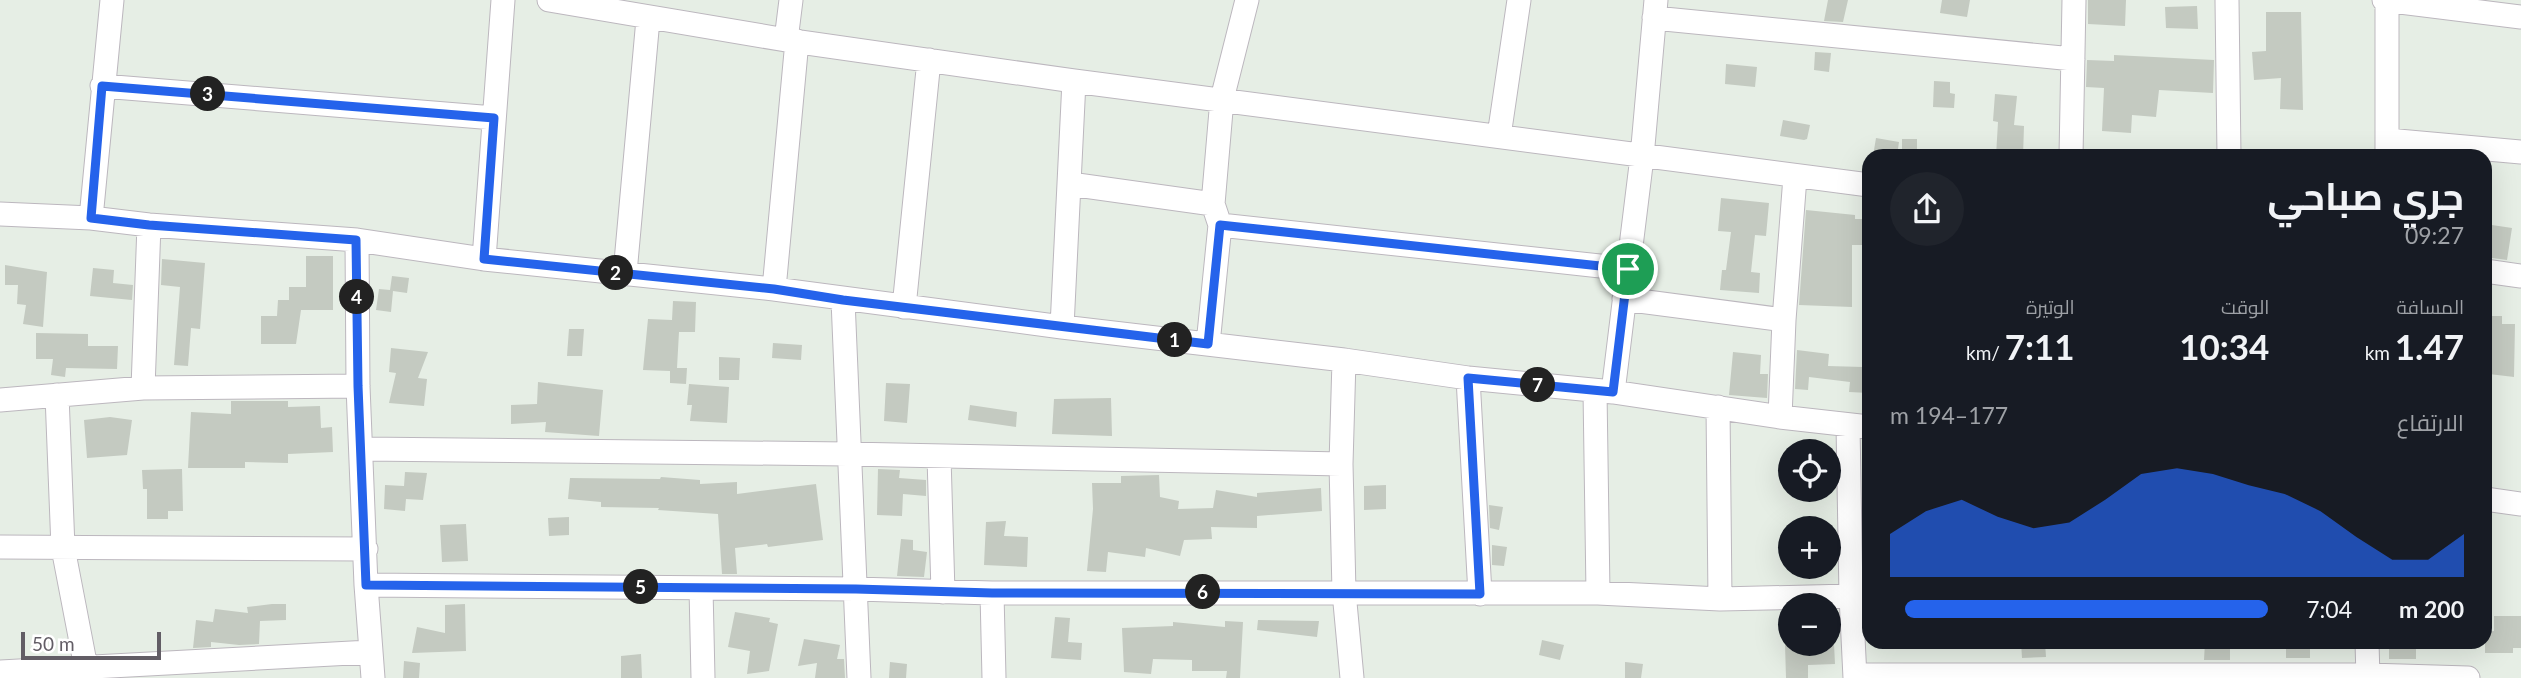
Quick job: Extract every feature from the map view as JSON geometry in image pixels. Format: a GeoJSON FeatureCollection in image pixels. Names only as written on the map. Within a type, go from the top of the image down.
{"type":"FeatureCollection","features":[{"type":"Feature","properties":{"kind":"street"},"geometry":{"type":"LineString","coordinates":[[91,218],[111,0]]}},
{"type":"Feature","properties":{"kind":"street"},"geometry":{"type":"LineString","coordinates":[[484,259],[503,0]]}},
{"type":"Feature","properties":{"kind":"street"},"geometry":{"type":"LineString","coordinates":[[549,0],[648,19],[929,61],[1862,184]]}},
{"type":"Feature","properties":{"kind":"street"},"geometry":{"type":"LineString","coordinates":[[774,289],[792,41],[791,0]]}},
{"type":"Feature","properties":{"kind":"street"},"geometry":{"type":"LineString","coordinates":[[1208,344],[1222,99],[1247,0]]}},
{"type":"Feature","properties":{"kind":"street"},"geometry":{"type":"LineString","coordinates":[[1499,136],[1519,0]]}},
{"type":"Feature","properties":{"kind":"street"},"geometry":{"type":"LineString","coordinates":[[2071,149],[2074,0]]}},
{"type":"Feature","properties":{"kind":"street"},"geometry":{"type":"LineString","coordinates":[[2227,0],[2229,149]]}},
{"type":"Feature","properties":{"kind":"street"},"geometry":{"type":"LineString","coordinates":[[2420,149],[2387,148],[2386,0],[2521,17]]}},
{"type":"Feature","properties":{"kind":"street"},"geometry":{"type":"LineString","coordinates":[[1598,593],[1604,391],[1624,299],[1642,157],[1655,9],[2073,58]]}},
{"type":"Feature","properties":{"kind":"street"},"geometry":{"type":"LineString","coordinates":[[625,274],[648,19]]}},
{"type":"Feature","properties":{"kind":"street"},"geometry":{"type":"LineString","coordinates":[[904,307],[929,61]]}},
{"type":"Feature","properties":{"kind":"street"},"geometry":{"type":"LineString","coordinates":[[1062,327],[1074,81]]}},
{"type":"Feature","properties":{"kind":"street"},"geometry":{"type":"LineString","coordinates":[[102,86],[494,118]]}},
{"type":"Feature","properties":{"kind":"street"},"geometry":{"type":"LineString","coordinates":[[2492,151],[2521,152]]}},
{"type":"Feature","properties":{"kind":"street"},"geometry":{"type":"LineString","coordinates":[[1780,418],[1795,177]]}},
{"type":"Feature","properties":{"kind":"street"},"geometry":{"type":"LineString","coordinates":[[1070,184],[1217,215],[1628,269]]}},
{"type":"Feature","properties":{"kind":"street"},"geometry":{"type":"LineString","coordinates":[[0,214],[91,218],[149,225],[356,240],[484,259],[774,289],[843,300],[1344,360],[1468,378],[1604,391],[1780,418],[1859,426],[1860,552],[1851,596],[1855,677],[2468,678]]}},
{"type":"Feature","properties":{"kind":"street"},"geometry":{"type":"LineString","coordinates":[[143,388],[149,225]]}},
{"type":"Feature","properties":{"kind":"street"},"geometry":{"type":"LineString","coordinates":[[356,240],[358,386],[366,585],[373,678]]}},
{"type":"Feature","properties":{"kind":"street"},"geometry":{"type":"LineString","coordinates":[[2492,272],[2521,276]]}},
{"type":"Feature","properties":{"kind":"street"},"geometry":{"type":"LineString","coordinates":[[1624,299],[1784,320]]}},
{"type":"Feature","properties":{"kind":"street"},"geometry":{"type":"LineString","coordinates":[[843,300],[859,678]]}},
{"type":"Feature","properties":{"kind":"street"},"geometry":{"type":"LineString","coordinates":[[1344,360],[1340,464],[1344,592],[1352,678]]}},
{"type":"Feature","properties":{"kind":"street"},"geometry":{"type":"LineString","coordinates":[[1468,378],[1480,594]]}},
{"type":"Feature","properties":{"kind":"street"},"geometry":{"type":"LineString","coordinates":[[0,400],[143,388],[358,386]]}},
{"type":"Feature","properties":{"kind":"street"},"geometry":{"type":"LineString","coordinates":[[57,395],[63,548],[88,673]]}},
{"type":"Feature","properties":{"kind":"street"},"geometry":{"type":"LineString","coordinates":[[1718,407],[1720,599]]}},
{"type":"Feature","properties":{"kind":"street"},"geometry":{"type":"LineString","coordinates":[[362,449],[848,454],[1340,464]]}},
{"type":"Feature","properties":{"kind":"street"},"geometry":{"type":"LineString","coordinates":[[939,457],[943,592]]}},
{"type":"Feature","properties":{"kind":"street"},"geometry":{"type":"LineString","coordinates":[[2492,500],[2521,504]]}},
{"type":"Feature","properties":{"kind":"street"},"geometry":{"type":"LineString","coordinates":[[0,547],[366,549]]}},
{"type":"Feature","properties":{"kind":"street"},"geometry":{"type":"LineString","coordinates":[[366,585],[856,589],[992,593],[1598,593],[1720,599],[1851,596]]}},
{"type":"Feature","properties":{"kind":"street"},"geometry":{"type":"LineString","coordinates":[[701,588],[704,678]]}},
{"type":"Feature","properties":{"kind":"street"},"geometry":{"type":"LineString","coordinates":[[992,593],[994,678]]}},
{"type":"Feature","properties":{"kind":"street"},"geometry":{"type":"LineString","coordinates":[[2367,649],[2368,677]]}},
{"type":"Feature","properties":{"kind":"street"},"geometry":{"type":"LineString","coordinates":[[0,672],[88,673],[370,652]]}},
{"type":"Feature","properties":{"kind":"building"},"geometry":{"type":"Polygon","coordinates":[[[1828,0],[1848,0],[1843,22],[1824,21],[1828,0]]]}},
{"type":"Feature","properties":{"kind":"building"},"geometry":{"type":"Polygon","coordinates":[[[1942,0],[1970,0],[1967,17],[1940,13],[1942,0]]]}},
{"type":"Feature","properties":{"kind":"building"},"geometry":{"type":"Polygon","coordinates":[[[2088,0],[2126,0],[2125,26],[2088,24],[2088,0]]]}},
{"type":"Feature","properties":{"kind":"building"},"geometry":{"type":"Polygon","coordinates":[[[2197,6],[2198,29],[2166,28],[2165,7],[2197,6]]]}},
{"type":"Feature","properties":{"kind":"building"},"geometry":{"type":"Polygon","coordinates":[[[2266,12],[2301,12],[2303,110],[2280,109],[2281,78],[2254,80],[2252,52],[2266,51],[2266,12]]]}},
{"type":"Feature","properties":{"kind":"building"},"geometry":{"type":"Polygon","coordinates":[[[1815,52],[1831,53],[1829,72],[1814,70],[1815,52]]]}},
{"type":"Feature","properties":{"kind":"building"},"geometry":{"type":"Polygon","coordinates":[[[2114,55],[2214,60],[2213,93],[2159,90],[2156,117],[2132,115],[2131,133],[2102,131],[2104,88],[2086,87],[2087,60],[2114,61],[2114,55]]]}},
{"type":"Feature","properties":{"kind":"building"},"geometry":{"type":"Polygon","coordinates":[[[1726,64],[1757,67],[1755,87],[1725,84],[1726,64]]]}},
{"type":"Feature","properties":{"kind":"building"},"geometry":{"type":"Polygon","coordinates":[[[1934,81],[1950,82],[1950,93],[1955,94],[1954,108],[1933,107],[1934,81]]]}},
{"type":"Feature","properties":{"kind":"building"},"geometry":{"type":"Polygon","coordinates":[[[1995,94],[2017,96],[2014,125],[2024,126],[2023,149],[1996,149],[1998,122],[1993,121],[1995,94]]]}},
{"type":"Feature","properties":{"kind":"building"},"geometry":{"type":"Polygon","coordinates":[[[1783,120],[1810,125],[1807,139],[1780,136],[1783,120]]]}},
{"type":"Feature","properties":{"kind":"building"},"geometry":{"type":"Polygon","coordinates":[[[1876,138],[1899,142],[1898,149],[1874,149],[1876,138]]]}},
{"type":"Feature","properties":{"kind":"building"},"geometry":{"type":"Polygon","coordinates":[[[1902,139],[1917,139],[1917,149],[1902,149],[1902,139]]]}},
{"type":"Feature","properties":{"kind":"building"},"geometry":{"type":"Polygon","coordinates":[[[1721,198],[1769,203],[1766,236],[1755,235],[1751,272],[1760,273],[1759,293],[1720,290],[1722,270],[1726,270],[1731,232],[1718,231],[1721,198]]]}},
{"type":"Feature","properties":{"kind":"building"},"geometry":{"type":"Polygon","coordinates":[[[1806,210],[1855,215],[1855,219],[1862,219],[1862,245],[1852,245],[1852,307],[1799,305],[1806,210]]]}},
{"type":"Feature","properties":{"kind":"building"},"geometry":{"type":"Polygon","coordinates":[[[2492,225],[2512,228],[2507,260],[2492,258],[2492,225]]]}},
{"type":"Feature","properties":{"kind":"building"},"geometry":{"type":"Polygon","coordinates":[[[306,256],[333,256],[333,310],[301,310],[296,344],[261,344],[261,316],[277,316],[278,300],[289,300],[289,287],[306,287],[306,256]]]}},
{"type":"Feature","properties":{"kind":"building"},"geometry":{"type":"Polygon","coordinates":[[[162,259],[205,263],[200,329],[191,328],[188,366],[174,365],[180,287],[161,285],[162,259]]]}},
{"type":"Feature","properties":{"kind":"building"},"geometry":{"type":"Polygon","coordinates":[[[5,265],[47,272],[43,327],[23,324],[26,305],[17,304],[18,285],[5,285],[5,265]]]}},
{"type":"Feature","properties":{"kind":"building"},"geometry":{"type":"Polygon","coordinates":[[[93,268],[114,270],[113,283],[133,285],[132,300],[90,296],[93,268]]]}},
{"type":"Feature","properties":{"kind":"building"},"geometry":{"type":"Polygon","coordinates":[[[392,276],[409,278],[407,293],[393,291],[391,312],[376,310],[379,289],[390,290],[392,276]]]}},
{"type":"Feature","properties":{"kind":"building"},"geometry":{"type":"Polygon","coordinates":[[[673,301],[696,302],[695,332],[679,332],[677,368],[687,368],[686,384],[670,383],[670,371],[643,370],[648,319],[672,320],[673,301]]]}},
{"type":"Feature","properties":{"kind":"building"},"geometry":{"type":"Polygon","coordinates":[[[2492,316],[2502,316],[2502,324],[2515,324],[2514,377],[2492,374],[2492,316]]]}},
{"type":"Feature","properties":{"kind":"building"},"geometry":{"type":"Polygon","coordinates":[[[569,329],[584,329],[582,356],[567,356],[569,329]]]}},
{"type":"Feature","properties":{"kind":"building"},"geometry":{"type":"Polygon","coordinates":[[[36,333],[88,334],[88,346],[118,346],[117,369],[66,368],[65,377],[51,375],[53,359],[36,359],[36,333]]]}},
{"type":"Feature","properties":{"kind":"building"},"geometry":{"type":"Polygon","coordinates":[[[773,343],[802,345],[801,360],[772,358],[773,343]]]}},
{"type":"Feature","properties":{"kind":"building"},"geometry":{"type":"Polygon","coordinates":[[[391,348],[428,352],[418,378],[427,379],[424,406],[389,403],[396,373],[389,372],[391,348]]]}},
{"type":"Feature","properties":{"kind":"building"},"geometry":{"type":"Polygon","coordinates":[[[1797,350],[1829,354],[1828,366],[1862,367],[1862,393],[1849,392],[1850,382],[1809,377],[1808,390],[1795,389],[1797,350]]]}},
{"type":"Feature","properties":{"kind":"building"},"geometry":{"type":"Polygon","coordinates":[[[1733,352],[1761,355],[1760,374],[1768,374],[1767,398],[1729,395],[1733,352]]]}},
{"type":"Feature","properties":{"kind":"building"},"geometry":{"type":"Polygon","coordinates":[[[719,357],[740,358],[739,380],[719,380],[719,357]]]}},
{"type":"Feature","properties":{"kind":"building"},"geometry":{"type":"Polygon","coordinates":[[[538,382],[603,390],[599,436],[545,432],[546,422],[511,424],[511,405],[537,404],[538,382]]]}},
{"type":"Feature","properties":{"kind":"building"},"geometry":{"type":"Polygon","coordinates":[[[886,383],[910,384],[907,423],[884,421],[886,383]]]}},
{"type":"Feature","properties":{"kind":"building"},"geometry":{"type":"Polygon","coordinates":[[[689,384],[729,387],[727,423],[690,421],[692,405],[687,405],[689,384]]]}},
{"type":"Feature","properties":{"kind":"building"},"geometry":{"type":"Polygon","coordinates":[[[1111,398],[1112,436],[1052,434],[1054,399],[1111,398]]]}},
{"type":"Feature","properties":{"kind":"building"},"geometry":{"type":"Polygon","coordinates":[[[231,401],[288,401],[288,407],[320,406],[321,428],[332,427],[333,452],[288,454],[288,463],[245,462],[245,468],[188,468],[191,412],[231,414],[231,401]]]}},
{"type":"Feature","properties":{"kind":"building"},"geometry":{"type":"Polygon","coordinates":[[[970,405],[1017,412],[1016,427],[968,420],[970,405]]]}},
{"type":"Feature","properties":{"kind":"building"},"geometry":{"type":"Polygon","coordinates":[[[110,417],[132,420],[127,455],[87,458],[84,420],[110,417]]]}},
{"type":"Feature","properties":{"kind":"building"},"geometry":{"type":"Polygon","coordinates":[[[182,469],[183,511],[168,511],[168,519],[147,519],[147,489],[143,489],[142,470],[182,469]]]}},
{"type":"Feature","properties":{"kind":"building"},"geometry":{"type":"Polygon","coordinates":[[[878,469],[900,470],[899,478],[926,480],[926,496],[903,494],[902,516],[877,515],[878,469]]]}},
{"type":"Feature","properties":{"kind":"building"},"geometry":{"type":"Polygon","coordinates":[[[405,472],[427,473],[423,500],[406,499],[405,511],[384,509],[385,485],[404,486],[405,472]]]}},
{"type":"Feature","properties":{"kind":"building"},"geometry":{"type":"Polygon","coordinates":[[[1159,475],[1160,497],[1179,501],[1178,509],[1213,508],[1216,490],[1257,497],[1257,493],[1321,488],[1322,511],[1257,516],[1257,528],[1211,527],[1212,539],[1184,540],[1180,556],[1146,548],[1145,557],[1108,552],[1106,572],[1087,571],[1093,509],[1092,483],[1121,483],[1121,476],[1159,475]]]}},
{"type":"Feature","properties":{"kind":"building"},"geometry":{"type":"Polygon","coordinates":[[[661,477],[700,480],[700,484],[737,482],[737,494],[816,484],[823,540],[735,548],[737,574],[722,574],[718,514],[658,510],[659,508],[601,507],[601,502],[568,499],[570,478],[661,477]]]}},
{"type":"Feature","properties":{"kind":"building"},"geometry":{"type":"Polygon","coordinates":[[[1386,485],[1386,509],[1364,510],[1364,486],[1386,485]]]}},
{"type":"Feature","properties":{"kind":"building"},"geometry":{"type":"Polygon","coordinates":[[[1489,505],[1503,507],[1499,530],[1490,528],[1489,505]]]}},
{"type":"Feature","properties":{"kind":"building"},"geometry":{"type":"Polygon","coordinates":[[[569,517],[569,535],[549,536],[548,518],[569,517]]]}},
{"type":"Feature","properties":{"kind":"building"},"geometry":{"type":"Polygon","coordinates":[[[1006,521],[1004,536],[1028,537],[1027,567],[984,565],[986,522],[1006,521]]]}},
{"type":"Feature","properties":{"kind":"building"},"geometry":{"type":"Polygon","coordinates":[[[466,524],[468,561],[442,562],[440,525],[466,524]]]}},
{"type":"Feature","properties":{"kind":"building"},"geometry":{"type":"Polygon","coordinates":[[[901,539],[913,540],[913,550],[927,552],[924,577],[897,576],[901,539]]]}},
{"type":"Feature","properties":{"kind":"building"},"geometry":{"type":"Polygon","coordinates":[[[1492,545],[1507,547],[1504,566],[1492,565],[1492,545]]]}},
{"type":"Feature","properties":{"kind":"building"},"geometry":{"type":"Polygon","coordinates":[[[286,604],[286,620],[260,621],[259,644],[211,642],[211,647],[193,648],[196,620],[213,622],[215,609],[248,613],[247,607],[286,604]]]}},
{"type":"Feature","properties":{"kind":"building"},"geometry":{"type":"Polygon","coordinates":[[[465,604],[466,651],[412,653],[417,627],[445,633],[445,605],[465,604]]]}},
{"type":"Feature","properties":{"kind":"building"},"geometry":{"type":"Polygon","coordinates":[[[735,612],[770,618],[769,622],[778,624],[769,671],[747,674],[750,651],[728,647],[735,612]]]}},
{"type":"Feature","properties":{"kind":"building"},"geometry":{"type":"Polygon","coordinates":[[[2494,616],[2521,616],[2521,648],[2513,648],[2513,653],[2485,653],[2485,649],[2492,649],[2494,616]]]}},
{"type":"Feature","properties":{"kind":"building"},"geometry":{"type":"Polygon","coordinates":[[[1055,617],[1070,618],[1068,642],[1082,643],[1081,660],[1051,658],[1055,617]]]}},
{"type":"Feature","properties":{"kind":"building"},"geometry":{"type":"Polygon","coordinates":[[[1258,620],[1319,621],[1317,637],[1257,630],[1258,620]]]}},
{"type":"Feature","properties":{"kind":"building"},"geometry":{"type":"Polygon","coordinates":[[[1225,621],[1243,622],[1240,678],[1226,678],[1227,671],[1192,671],[1192,660],[1153,659],[1151,674],[1124,672],[1122,628],[1173,626],[1173,622],[1225,627],[1225,621]]]}},
{"type":"Feature","properties":{"kind":"building"},"geometry":{"type":"Polygon","coordinates":[[[804,639],[840,645],[837,659],[844,659],[845,678],[815,678],[817,663],[798,666],[804,639]]]}},
{"type":"Feature","properties":{"kind":"building"},"geometry":{"type":"Polygon","coordinates":[[[1542,640],[1564,645],[1560,660],[1539,655],[1542,640]]]}},
{"type":"Feature","properties":{"kind":"building"},"geometry":{"type":"Polygon","coordinates":[[[2021,649],[2045,649],[2046,657],[2022,658],[2021,649]]]}},
{"type":"Feature","properties":{"kind":"building"},"geometry":{"type":"Polygon","coordinates":[[[2205,649],[2230,649],[2230,660],[2204,660],[2205,649]]]}},
{"type":"Feature","properties":{"kind":"building"},"geometry":{"type":"Polygon","coordinates":[[[2286,649],[2310,649],[2310,658],[2286,658],[2286,649]]]}},
{"type":"Feature","properties":{"kind":"building"},"geometry":{"type":"Polygon","coordinates":[[[2389,649],[2416,649],[2416,659],[2389,659],[2389,649]]]}},
{"type":"Feature","properties":{"kind":"building"},"geometry":{"type":"Polygon","coordinates":[[[641,654],[642,678],[621,678],[621,656],[641,654]]]}},
{"type":"Feature","properties":{"kind":"building"},"geometry":{"type":"Polygon","coordinates":[[[1785,656],[1835,656],[1835,664],[1808,665],[1808,678],[1786,678],[1785,656]]]}},
{"type":"Feature","properties":{"kind":"building"},"geometry":{"type":"Polygon","coordinates":[[[404,661],[420,663],[419,678],[403,678],[404,661]]]}},
{"type":"Feature","properties":{"kind":"building"},"geometry":{"type":"Polygon","coordinates":[[[890,662],[907,664],[906,678],[889,678],[890,662]]]}},
{"type":"Feature","properties":{"kind":"building"},"geometry":{"type":"Polygon","coordinates":[[[1625,662],[1643,664],[1641,678],[1625,678],[1625,662]]]}},
{"type":"Feature","properties":{"kind":"route"},"geometry":{"type":"LineString","coordinates":[[102,86],[494,118],[484,259],[774,289],[843,300],[1208,344],[1220,225],[1628,269],[1613,392],[1468,378],[1480,594],[992,593],[856,589],[366,585],[358,386],[356,240],[149,225],[91,218],[102,86]]}}]}
